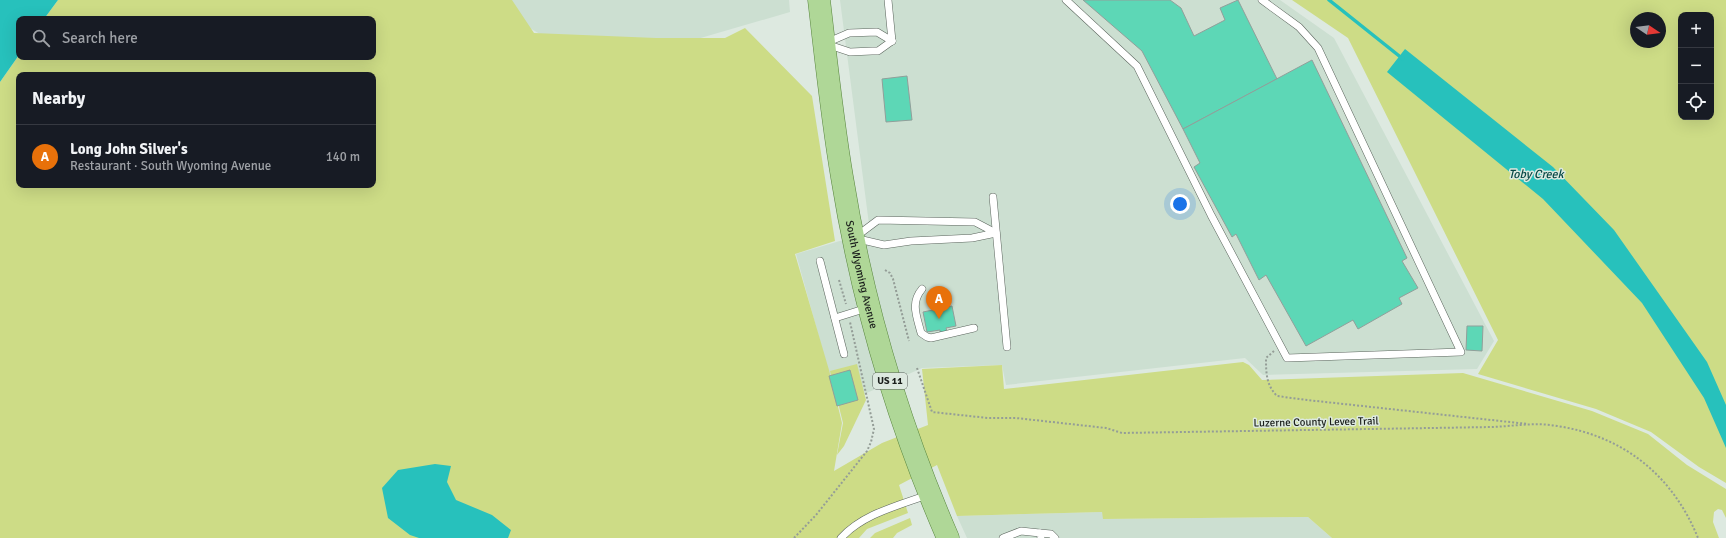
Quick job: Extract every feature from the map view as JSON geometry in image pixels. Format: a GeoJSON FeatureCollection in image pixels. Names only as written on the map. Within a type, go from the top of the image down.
{"type":"FeatureCollection","features":[{"type":"Feature","properties":{"kind":"main road","name":"South Wyoming Avenue"},"geometry":{"type":"LineString","coordinates":[[819,0],[835,130],[854,238],[869,307],[895,399],[929,494],[948,538]]}},
{"type":"Feature","properties":{"kind":"lane"},"geometry":{"type":"LineString","coordinates":[[888,0],[892,41]]}},
{"type":"Feature","properties":{"kind":"lane"},"geometry":{"type":"LineString","coordinates":[[1066,0],[1137,66],[1211,216],[1287,358],[1461,352],[1318,48],[1299,27],[1262,0]]}},
{"type":"Feature","properties":{"kind":"lane"},"geometry":{"type":"LineString","coordinates":[[824,44],[849,33],[877,32],[892,41]]}},
{"type":"Feature","properties":{"kind":"lane"},"geometry":{"type":"LineString","coordinates":[[824,44],[850,52],[867,52],[878,51],[892,41]]}},
{"type":"Feature","properties":{"kind":"lane"},"geometry":{"type":"LineString","coordinates":[[993,197],[1007,347]]}},
{"type":"Feature","properties":{"kind":"lane"},"geometry":{"type":"LineString","coordinates":[[854,238],[878,220],[975,222],[996,234]]}},
{"type":"Feature","properties":{"kind":"lane"},"geometry":{"type":"LineString","coordinates":[[854,238],[884,245],[912,241],[972,238],[996,234]]}},
{"type":"Feature","properties":{"kind":"lane"},"geometry":{"type":"LineString","coordinates":[[820,261],[844,354]]}},
{"type":"Feature","properties":{"kind":"lane"},"geometry":{"type":"LineString","coordinates":[[922,288],[916,296],[914,305],[921,333],[924,336],[931,338],[974,328]]}},
{"type":"Feature","properties":{"kind":"lane"},"geometry":{"type":"LineString","coordinates":[[835,318],[869,307]]}},
{"type":"Feature","properties":{"kind":"lane"},"geometry":{"type":"LineString","coordinates":[[841,538],[858,524],[872,516],[929,494]]}},
{"type":"Feature","properties":{"kind":"lane"},"geometry":{"type":"LineString","coordinates":[[1003,538],[1021,531],[1041,536],[1051,534],[1055,538]]}},
{"type":"Feature","properties":{"kind":"path"},"geometry":{"type":"LineString","coordinates":[[885,270],[890,273],[893,279],[909,341]]}},
{"type":"Feature","properties":{"kind":"path"},"geometry":{"type":"LineString","coordinates":[[839,280],[846,306]]}},
{"type":"Feature","properties":{"kind":"path"},"geometry":{"type":"LineString","coordinates":[[794,538],[816,515],[870,446],[874,429],[850,320]]}},
{"type":"Feature","properties":{"kind":"path"},"geometry":{"type":"LineString","coordinates":[[1280,345],[1266,358],[1268,384],[1277,396],[1535,424]]}},
{"type":"Feature","properties":{"kind":"path","name":"Luzerne County Levee Trail"},"geometry":{"type":"LineString","coordinates":[[917,368],[932,412],[988,418],[1016,418],[1106,428],[1122,433],[1485,427],[1535,424],[1556,426],[1589,434],[1621,447],[1652,469],[1676,496],[1693,524],[1698,538]]}},
{"type":"Feature","properties":{"kind":"shaded area"},"geometry":{"type":"Polygon","coordinates":[[[483,0],[789,0],[790,12],[680,44],[550,40],[483,0]]]}},
{"type":"Feature","properties":{"kind":"shaded area"},"geometry":{"type":"Polygon","coordinates":[[[840,0],[1280,0],[1334,38],[1494,341],[1477,369],[1263,375],[1245,358],[1006,385],[1002,365],[922,368],[838,406],[796,254],[870,232],[840,0]]]}},
{"type":"Feature","properties":{"kind":"shaded area"},"geometry":{"type":"Polygon","coordinates":[[[1102,512],[1104,519],[1308,517],[1332,538],[967,538],[957,516],[1102,512]]]}},
{"type":"Feature","properties":{"kind":"green space"},"geometry":{"type":"Polygon","coordinates":[[[58,0],[512,0],[534,33],[656,38],[725,38],[745,28],[812,96],[835,241],[795,254],[829,370],[842,423],[834,471],[882,443],[928,425],[922,369],[1002,365],[1004,389],[1243,362],[1249,365],[1262,380],[1463,373],[1592,411],[1648,434],[1687,465],[1726,489],[1726,518],[1722,510],[1718,509],[1714,512],[1713,522],[1719,538],[1332,538],[1308,517],[1103,519],[1102,512],[957,516],[937,465],[899,485],[908,513],[867,529],[859,538],[0,538],[0,82],[16,59],[376,60],[376,16],[46,16],[58,0]]]}},
{"type":"Feature","properties":{"kind":"green space"},"geometry":{"type":"Polygon","coordinates":[[[1292,0],[1726,0],[1726,483],[1699,467],[1651,432],[1596,409],[1478,374],[1498,340],[1348,38],[1292,0]]]}},
{"type":"Feature","properties":{"kind":"green space"},"geometry":{"type":"Polygon","coordinates":[[[857,364],[866,400],[844,446],[837,455],[843,423],[830,371],[857,364]]]}},
{"type":"Feature","properties":{"kind":"green space"},"geometry":{"type":"Polygon","coordinates":[[[910,518],[912,525],[897,533],[893,538],[870,538],[875,533],[910,518]]]}},
{"type":"Feature","properties":{"kind":"water"},"geometry":{"type":"Polygon","coordinates":[[[0,0],[58,0],[46,16],[16,16],[16,59],[0,82],[0,0]]]}},
{"type":"Feature","properties":{"kind":"water","name":"Toby Creek"},"geometry":{"type":"Polygon","coordinates":[[[1405,49],[1553,167],[1614,230],[1707,362],[1726,405],[1726,448],[1704,398],[1642,303],[1543,199],[1387,72],[1405,49]]]}},
{"type":"Feature","properties":{"kind":"water"},"geometry":{"type":"Polygon","coordinates":[[[435,464],[451,466],[447,482],[456,500],[492,515],[511,530],[508,538],[419,538],[410,535],[388,518],[382,488],[398,470],[435,464]]]}},
{"type":"Feature","properties":{"kind":"building"},"geometry":{"type":"Polygon","coordinates":[[[1083,0],[1170,0],[1181,8],[1194,36],[1225,20],[1220,8],[1238,0],[1277,79],[1183,129],[1142,51],[1083,0]]]}},
{"type":"Feature","properties":{"kind":"building"},"geometry":{"type":"Polygon","coordinates":[[[1312,60],[1407,258],[1402,261],[1418,288],[1399,298],[1402,304],[1358,329],[1353,320],[1306,346],[1266,275],[1259,280],[1236,234],[1232,237],[1194,167],[1200,163],[1183,129],[1312,60]]]}},
{"type":"Feature","properties":{"kind":"building"},"geometry":{"type":"Polygon","coordinates":[[[907,76],[912,120],[886,122],[882,79],[907,76]]]}},
{"type":"Feature","properties":{"kind":"building"},"geometry":{"type":"Polygon","coordinates":[[[952,306],[956,326],[946,328],[947,331],[940,333],[940,330],[927,332],[923,312],[952,306]]]}},
{"type":"Feature","properties":{"kind":"building"},"geometry":{"type":"Polygon","coordinates":[[[1467,326],[1483,326],[1482,351],[1466,350],[1467,326]]]}},
{"type":"Feature","properties":{"kind":"building"},"geometry":{"type":"Polygon","coordinates":[[[850,370],[858,400],[837,406],[829,376],[850,370]]]}},
{"type":"Feature","properties":{"kind":"waterway","name":"Toby Creek"},"geometry":{"type":"LineString","coordinates":[[1329,0],[1403,59]]}},
{"type":"Feature","properties":{"kind":"place","name":"Long John Silver's"},"geometry":{"type":"Point","coordinates":[939,319]}}]}
